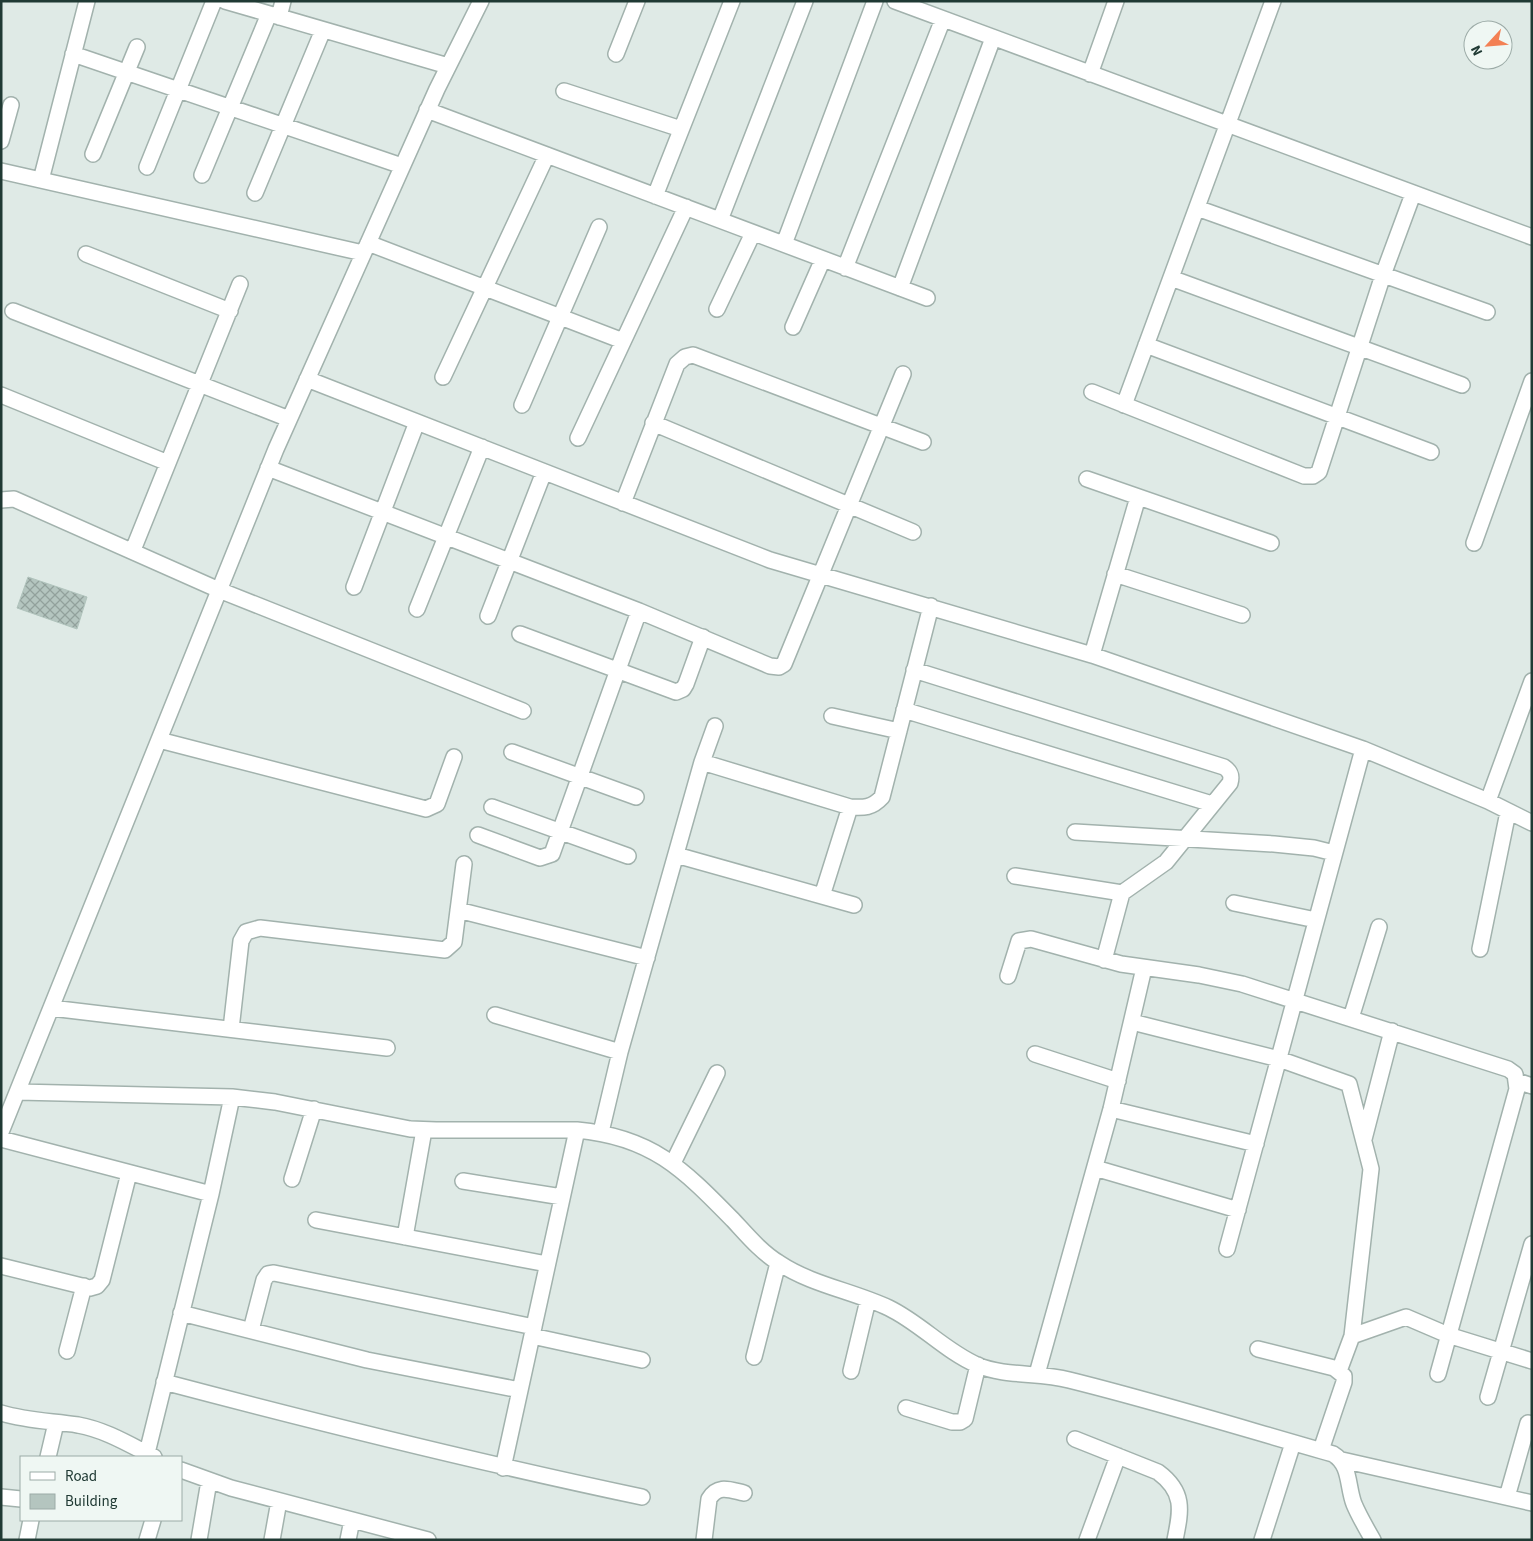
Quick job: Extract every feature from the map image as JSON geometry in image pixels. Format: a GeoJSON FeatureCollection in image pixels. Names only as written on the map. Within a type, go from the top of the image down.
{"type":"FeatureCollection","features":[{"type":"Feature","properties":{"kind":"street"},"geometry":{"type":"LineString","coordinates":[[41,180],[87,1]]}},
{"type":"Feature","properties":{"kind":"street"},"geometry":{"type":"LineString","coordinates":[[148,167],[214,1]]}},
{"type":"Feature","properties":{"kind":"street"},"geometry":{"type":"LineString","coordinates":[[225,1],[448,66]]}},
{"type":"Feature","properties":{"kind":"street"},"geometry":{"type":"LineString","coordinates":[[202,175],[230,108],[283,1]]}},
{"type":"Feature","properties":{"kind":"street"},"geometry":{"type":"LineString","coordinates":[[1,1132],[268,468],[427,110],[481,1]]}},
{"type":"Feature","properties":{"kind":"street"},"geometry":{"type":"LineString","coordinates":[[616,54],[637,1]]}},
{"type":"Feature","properties":{"kind":"street"},"geometry":{"type":"LineString","coordinates":[[655,196],[732,1]]}},
{"type":"Feature","properties":{"kind":"street"},"geometry":{"type":"LineString","coordinates":[[720,220],[805,1]]}},
{"type":"Feature","properties":{"kind":"street"},"geometry":{"type":"LineString","coordinates":[[784,244],[876,1]]}},
{"type":"Feature","properties":{"kind":"street"},"geometry":{"type":"LineString","coordinates":[[895,1],[1532,237]]}},
{"type":"Feature","properties":{"kind":"street"},"geometry":{"type":"LineString","coordinates":[[1090,74],[1116,1]]}},
{"type":"Feature","properties":{"kind":"street"},"geometry":{"type":"LineString","coordinates":[[1124,405],[1273,1]]}},
{"type":"Feature","properties":{"kind":"street"},"geometry":{"type":"LineString","coordinates":[[846,268],[943,19]]}},
{"type":"Feature","properties":{"kind":"street"},"geometry":{"type":"LineString","coordinates":[[255,193],[323,30]]}},
{"type":"Feature","properties":{"kind":"street"},"geometry":{"type":"LineString","coordinates":[[900,288],[993,38]]}},
{"type":"Feature","properties":{"kind":"street"},"geometry":{"type":"LineString","coordinates":[[92,154],[137,47]]}},
{"type":"Feature","properties":{"kind":"street"},"geometry":{"type":"LineString","coordinates":[[73,54],[402,166]]}},
{"type":"Feature","properties":{"kind":"street"},"geometry":{"type":"LineString","coordinates":[[564,91],[682,129]]}},
{"type":"Feature","properties":{"kind":"street"},"geometry":{"type":"LineString","coordinates":[[1,141],[10,106]]}},
{"type":"Feature","properties":{"kind":"street"},"geometry":{"type":"LineString","coordinates":[[427,110],[927,298]]}},
{"type":"Feature","properties":{"kind":"street"},"geometry":{"type":"LineString","coordinates":[[443,377],[547,155]]}},
{"type":"Feature","properties":{"kind":"street"},"geometry":{"type":"LineString","coordinates":[[1,171],[366,248],[484,288],[623,341]]}},
{"type":"Feature","properties":{"kind":"street"},"geometry":{"type":"LineString","coordinates":[[1092,392],[1304,476],[1313,476],[1319,472],[1383,275],[1413,194]]}},
{"type":"Feature","properties":{"kind":"street"},"geometry":{"type":"LineString","coordinates":[[578,438],[686,208]]}},
{"type":"Feature","properties":{"kind":"street"},"geometry":{"type":"LineString","coordinates":[[1197,208],[1487,312]]}},
{"type":"Feature","properties":{"kind":"street"},"geometry":{"type":"LineString","coordinates":[[522,405],[599,227]]}},
{"type":"Feature","properties":{"kind":"street"},"geometry":{"type":"LineString","coordinates":[[717,309],[753,233]]}},
{"type":"Feature","properties":{"kind":"street"},"geometry":{"type":"LineString","coordinates":[[86,254],[230,310]]}},
{"type":"Feature","properties":{"kind":"street"},"geometry":{"type":"LineString","coordinates":[[793,327],[823,259]]}},
{"type":"Feature","properties":{"kind":"street"},"geometry":{"type":"LineString","coordinates":[[1171,278],[1462,384]]}},
{"type":"Feature","properties":{"kind":"street"},"geometry":{"type":"LineString","coordinates":[[133,550],[240,284]]}},
{"type":"Feature","properties":{"kind":"street"},"geometry":{"type":"LineString","coordinates":[[13,311],[289,419]]}},
{"type":"Feature","properties":{"kind":"street"},"geometry":{"type":"LineString","coordinates":[[1146,345],[1431,452]]}},
{"type":"Feature","properties":{"kind":"street"},"geometry":{"type":"LineString","coordinates":[[623,503],[678,364],[685,357],[693,355],[923,442]]}},
{"type":"Feature","properties":{"kind":"street"},"geometry":{"type":"LineString","coordinates":[[268,468],[510,560],[703,637],[770,666],[779,667],[788,659],[820,575],[903,374]]}},
{"type":"Feature","properties":{"kind":"street"},"geometry":{"type":"LineString","coordinates":[[307,379],[770,560],[1092,655],[1363,749],[1488,801],[1532,823]]}},
{"type":"Feature","properties":{"kind":"street"},"geometry":{"type":"LineString","coordinates":[[1474,543],[1532,381]]}},
{"type":"Feature","properties":{"kind":"street"},"geometry":{"type":"LineString","coordinates":[[1,395],[168,464]]}},
{"type":"Feature","properties":{"kind":"street"},"geometry":{"type":"LineString","coordinates":[[354,587],[417,422]]}},
{"type":"Feature","properties":{"kind":"street"},"geometry":{"type":"LineString","coordinates":[[654,424],[913,532]]}},
{"type":"Feature","properties":{"kind":"street"},"geometry":{"type":"LineString","coordinates":[[417,610],[482,447]]}},
{"type":"Feature","properties":{"kind":"street"},"geometry":{"type":"LineString","coordinates":[[488,616],[544,472]]}},
{"type":"Feature","properties":{"kind":"street"},"geometry":{"type":"LineString","coordinates":[[1087,479],[1272,543]]}},
{"type":"Feature","properties":{"kind":"street"},"geometry":{"type":"LineString","coordinates":[[1092,655],[1138,497]]}},
{"type":"Feature","properties":{"kind":"street"},"geometry":{"type":"LineString","coordinates":[[1,500],[14,499],[133,550],[219,590],[523,712]]}},
{"type":"Feature","properties":{"kind":"street"},"geometry":{"type":"LineString","coordinates":[[1115,574],[1242,615]]}},
{"type":"Feature","properties":{"kind":"street"},"geometry":{"type":"LineString","coordinates":[[702,762],[850,807],[866,808],[882,797],[931,606]]}},
{"type":"Feature","properties":{"kind":"street"},"geometry":{"type":"LineString","coordinates":[[478,835],[540,858],[552,854],[619,672],[639,611]]}},
{"type":"Feature","properties":{"kind":"street"},"geometry":{"type":"LineString","coordinates":[[520,634],[676,692],[683,689],[703,637]]}},
{"type":"Feature","properties":{"kind":"street"},"geometry":{"type":"LineString","coordinates":[[914,670],[1224,767],[1230,771],[1232,778],[1230,783],[1166,862],[1122,893],[1104,960]]}},
{"type":"Feature","properties":{"kind":"street"},"geometry":{"type":"LineString","coordinates":[[1488,801],[1532,682]]}},
{"type":"Feature","properties":{"kind":"street"},"geometry":{"type":"LineString","coordinates":[[904,710],[1212,804]]}},
{"type":"Feature","properties":{"kind":"street"},"geometry":{"type":"LineString","coordinates":[[832,716],[899,731]]}},
{"type":"Feature","properties":{"kind":"street"},"geometry":{"type":"LineString","coordinates":[[601,1132],[620,1052],[702,762],[715,726]]}},
{"type":"Feature","properties":{"kind":"street"},"geometry":{"type":"LineString","coordinates":[[159,740],[426,809],[432,808],[436,804],[454,757]]}},
{"type":"Feature","properties":{"kind":"street"},"geometry":{"type":"LineString","coordinates":[[1228,1249],[1363,749]]}},
{"type":"Feature","properties":{"kind":"street"},"geometry":{"type":"LineString","coordinates":[[512,752],[636,797]]}},
{"type":"Feature","properties":{"kind":"street"},"geometry":{"type":"LineString","coordinates":[[492,807],[628,856]]}},
{"type":"Feature","properties":{"kind":"street"},"geometry":{"type":"LineString","coordinates":[[822,896],[850,807]]}},
{"type":"Feature","properties":{"kind":"street"},"geometry":{"type":"LineString","coordinates":[[1480,949],[1508,812]]}},
{"type":"Feature","properties":{"kind":"street"},"geometry":{"type":"LineString","coordinates":[[1075,832],[1297,846],[1334,853]]}},
{"type":"Feature","properties":{"kind":"street"},"geometry":{"type":"LineString","coordinates":[[676,855],[854,906]]}},
{"type":"Feature","properties":{"kind":"street"},"geometry":{"type":"LineString","coordinates":[[231,1029],[241,941],[246,932],[253,928],[445,950],[451,947],[454,942],[464,864]]}},
{"type":"Feature","properties":{"kind":"street"},"geometry":{"type":"LineString","coordinates":[[1015,876],[1122,893]]}},
{"type":"Feature","properties":{"kind":"street"},"geometry":{"type":"LineString","coordinates":[[1234,903],[1316,920]]}},
{"type":"Feature","properties":{"kind":"street"},"geometry":{"type":"LineString","coordinates":[[458,910],[647,958]]}},
{"type":"Feature","properties":{"kind":"street"},"geometry":{"type":"LineString","coordinates":[[1351,1018],[1379,927]]}},
{"type":"Feature","properties":{"kind":"street"},"geometry":{"type":"LineString","coordinates":[[1008,976],[1016,946],[1024,939],[1031,939],[1104,960],[1220,979],[1295,999],[1508,1069],[1515,1074],[1517,1089],[1438,1374]]}},
{"type":"Feature","properties":{"kind":"street"},"geometry":{"type":"LineString","coordinates":[[1037,1374],[1111,1109],[1144,968]]}},
{"type":"Feature","properties":{"kind":"street"},"geometry":{"type":"LineString","coordinates":[[51,1008],[387,1048]]}},
{"type":"Feature","properties":{"kind":"street"},"geometry":{"type":"LineString","coordinates":[[496,1015],[620,1052]]}},
{"type":"Feature","properties":{"kind":"street"},"geometry":{"type":"LineString","coordinates":[[1132,1022],[1279,1059],[1349,1084],[1371,1169],[1352,1336],[1339,1371]]}},
{"type":"Feature","properties":{"kind":"street"},"geometry":{"type":"LineString","coordinates":[[1363,1140],[1379,1087],[1392,1031]]}},
{"type":"Feature","properties":{"kind":"street"},"geometry":{"type":"LineString","coordinates":[[1035,1054],[1118,1081]]}},
{"type":"Feature","properties":{"kind":"street"},"geometry":{"type":"LineString","coordinates":[[673,1163],[717,1073]]}},
{"type":"Feature","properties":{"kind":"street"},"geometry":{"type":"LineString","coordinates":[[1517,1080],[1532,1086]]}},
{"type":"Feature","properties":{"kind":"street"},"geometry":{"type":"LineString","coordinates":[[18,1092],[232,1097],[314,1109],[424,1130],[576,1130],[601,1132],[648,1148],[673,1163],[687,1174],[759,1247],[778,1263],[796,1273],[868,1300],[906,1318],[960,1356],[978,1365],[1001,1372],[1037,1374],[1068,1379],[1321,1450],[1342,1460],[1532,1503]]}},
{"type":"Feature","properties":{"kind":"street"},"geometry":{"type":"LineString","coordinates":[[1,1413],[30,1421],[99,1430],[150,1455],[164,1382],[211,1194],[232,1097]]}},
{"type":"Feature","properties":{"kind":"street"},"geometry":{"type":"LineString","coordinates":[[292,1179],[314,1109]]}},
{"type":"Feature","properties":{"kind":"street"},"geometry":{"type":"LineString","coordinates":[[1111,1109],[1256,1144]]}},
{"type":"Feature","properties":{"kind":"street"},"geometry":{"type":"LineString","coordinates":[[405,1237],[424,1130]]}},
{"type":"Feature","properties":{"kind":"street"},"geometry":{"type":"LineString","coordinates":[[503,1468],[576,1130]]}},
{"type":"Feature","properties":{"kind":"street"},"geometry":{"type":"LineString","coordinates":[[1,1139],[211,1194]]}},
{"type":"Feature","properties":{"kind":"street"},"geometry":{"type":"LineString","coordinates":[[1095,1168],[1238,1210]]}},
{"type":"Feature","properties":{"kind":"street"},"geometry":{"type":"LineString","coordinates":[[1,1266],[90,1288],[97,1286],[102,1280],[129,1172]]}},
{"type":"Feature","properties":{"kind":"street"},"geometry":{"type":"LineString","coordinates":[[463,1181],[562,1197]]}},
{"type":"Feature","properties":{"kind":"street"},"geometry":{"type":"LineString","coordinates":[[316,1220],[547,1264]]}},
{"type":"Feature","properties":{"kind":"street"},"geometry":{"type":"LineString","coordinates":[[1488,1397],[1532,1244]]}},
{"type":"Feature","properties":{"kind":"street"},"geometry":{"type":"LineString","coordinates":[[754,1357],[778,1263]]}},
{"type":"Feature","properties":{"kind":"street"},"geometry":{"type":"LineString","coordinates":[[251,1330],[264,1280],[268,1274],[274,1273],[533,1332],[642,1360]]}},
{"type":"Feature","properties":{"kind":"street"},"geometry":{"type":"LineString","coordinates":[[67,1351],[84,1286]]}},
{"type":"Feature","properties":{"kind":"street"},"geometry":{"type":"LineString","coordinates":[[851,1371],[868,1300]]}},
{"type":"Feature","properties":{"kind":"street"},"geometry":{"type":"LineString","coordinates":[[181,1312],[366,1360],[520,1390]]}},
{"type":"Feature","properties":{"kind":"street"},"geometry":{"type":"LineString","coordinates":[[1352,1336],[1406,1317],[1448,1335],[1532,1360]]}},
{"type":"Feature","properties":{"kind":"street"},"geometry":{"type":"LineString","coordinates":[[1258,1349],[1339,1371],[1344,1376],[1344,1382],[1321,1450]]}},
{"type":"Feature","properties":{"kind":"street"},"geometry":{"type":"LineString","coordinates":[[906,1408],[952,1422],[965,1420],[978,1365]]}},
{"type":"Feature","properties":{"kind":"street"},"geometry":{"type":"LineString","coordinates":[[164,1382],[356,1433],[503,1468],[642,1497]]}},
{"type":"Feature","properties":{"kind":"street"},"geometry":{"type":"LineString","coordinates":[[48,1456],[56,1423]]}},
{"type":"Feature","properties":{"kind":"street"},"geometry":{"type":"LineString","coordinates":[[1507,1497],[1528,1423]]}},
{"type":"Feature","properties":{"kind":"street"},"geometry":{"type":"LineString","coordinates":[[1075,1439],[1158,1472],[1169,1480],[1176,1490],[1181,1513],[1175,1540]]}},
{"type":"Feature","properties":{"kind":"street"},"geometry":{"type":"LineString","coordinates":[[1262,1540],[1293,1443]]}},
{"type":"Feature","properties":{"kind":"street"},"geometry":{"type":"LineString","coordinates":[[1087,1540],[1118,1456]]}},
{"type":"Feature","properties":{"kind":"street"},"geometry":{"type":"LineString","coordinates":[[1342,1460],[1348,1472],[1354,1504],[1373,1540]]}},
{"type":"Feature","properties":{"kind":"street"},"geometry":{"type":"LineString","coordinates":[[182,1470],[209,1481],[279,1501],[427,1540]]}},
{"type":"Feature","properties":{"kind":"street"},"geometry":{"type":"LineString","coordinates":[[199,1540],[209,1481]]}},
{"type":"Feature","properties":{"kind":"street"},"geometry":{"type":"LineString","coordinates":[[704,1540],[709,1499],[712,1494],[724,1489],[744,1494]]}},
{"type":"Feature","properties":{"kind":"street"},"geometry":{"type":"LineString","coordinates":[[1,1497],[20,1499]]}},
{"type":"Feature","properties":{"kind":"street"},"geometry":{"type":"LineString","coordinates":[[272,1540],[279,1501]]}},
{"type":"Feature","properties":{"kind":"street"},"geometry":{"type":"LineString","coordinates":[[348,1540],[352,1520]]}},
{"type":"Feature","properties":{"kind":"street"},"geometry":{"type":"LineString","coordinates":[[27,1540],[31,1521]]}},
{"type":"Feature","properties":{"kind":"street"},"geometry":{"type":"LineString","coordinates":[[147,1540],[154,1521]]}},
{"type":"Feature","properties":{"kind":"building"},"geometry":{"type":"Polygon","coordinates":[[[28,577],[87,597],[77,629],[17,608],[28,577]]]}}]}
